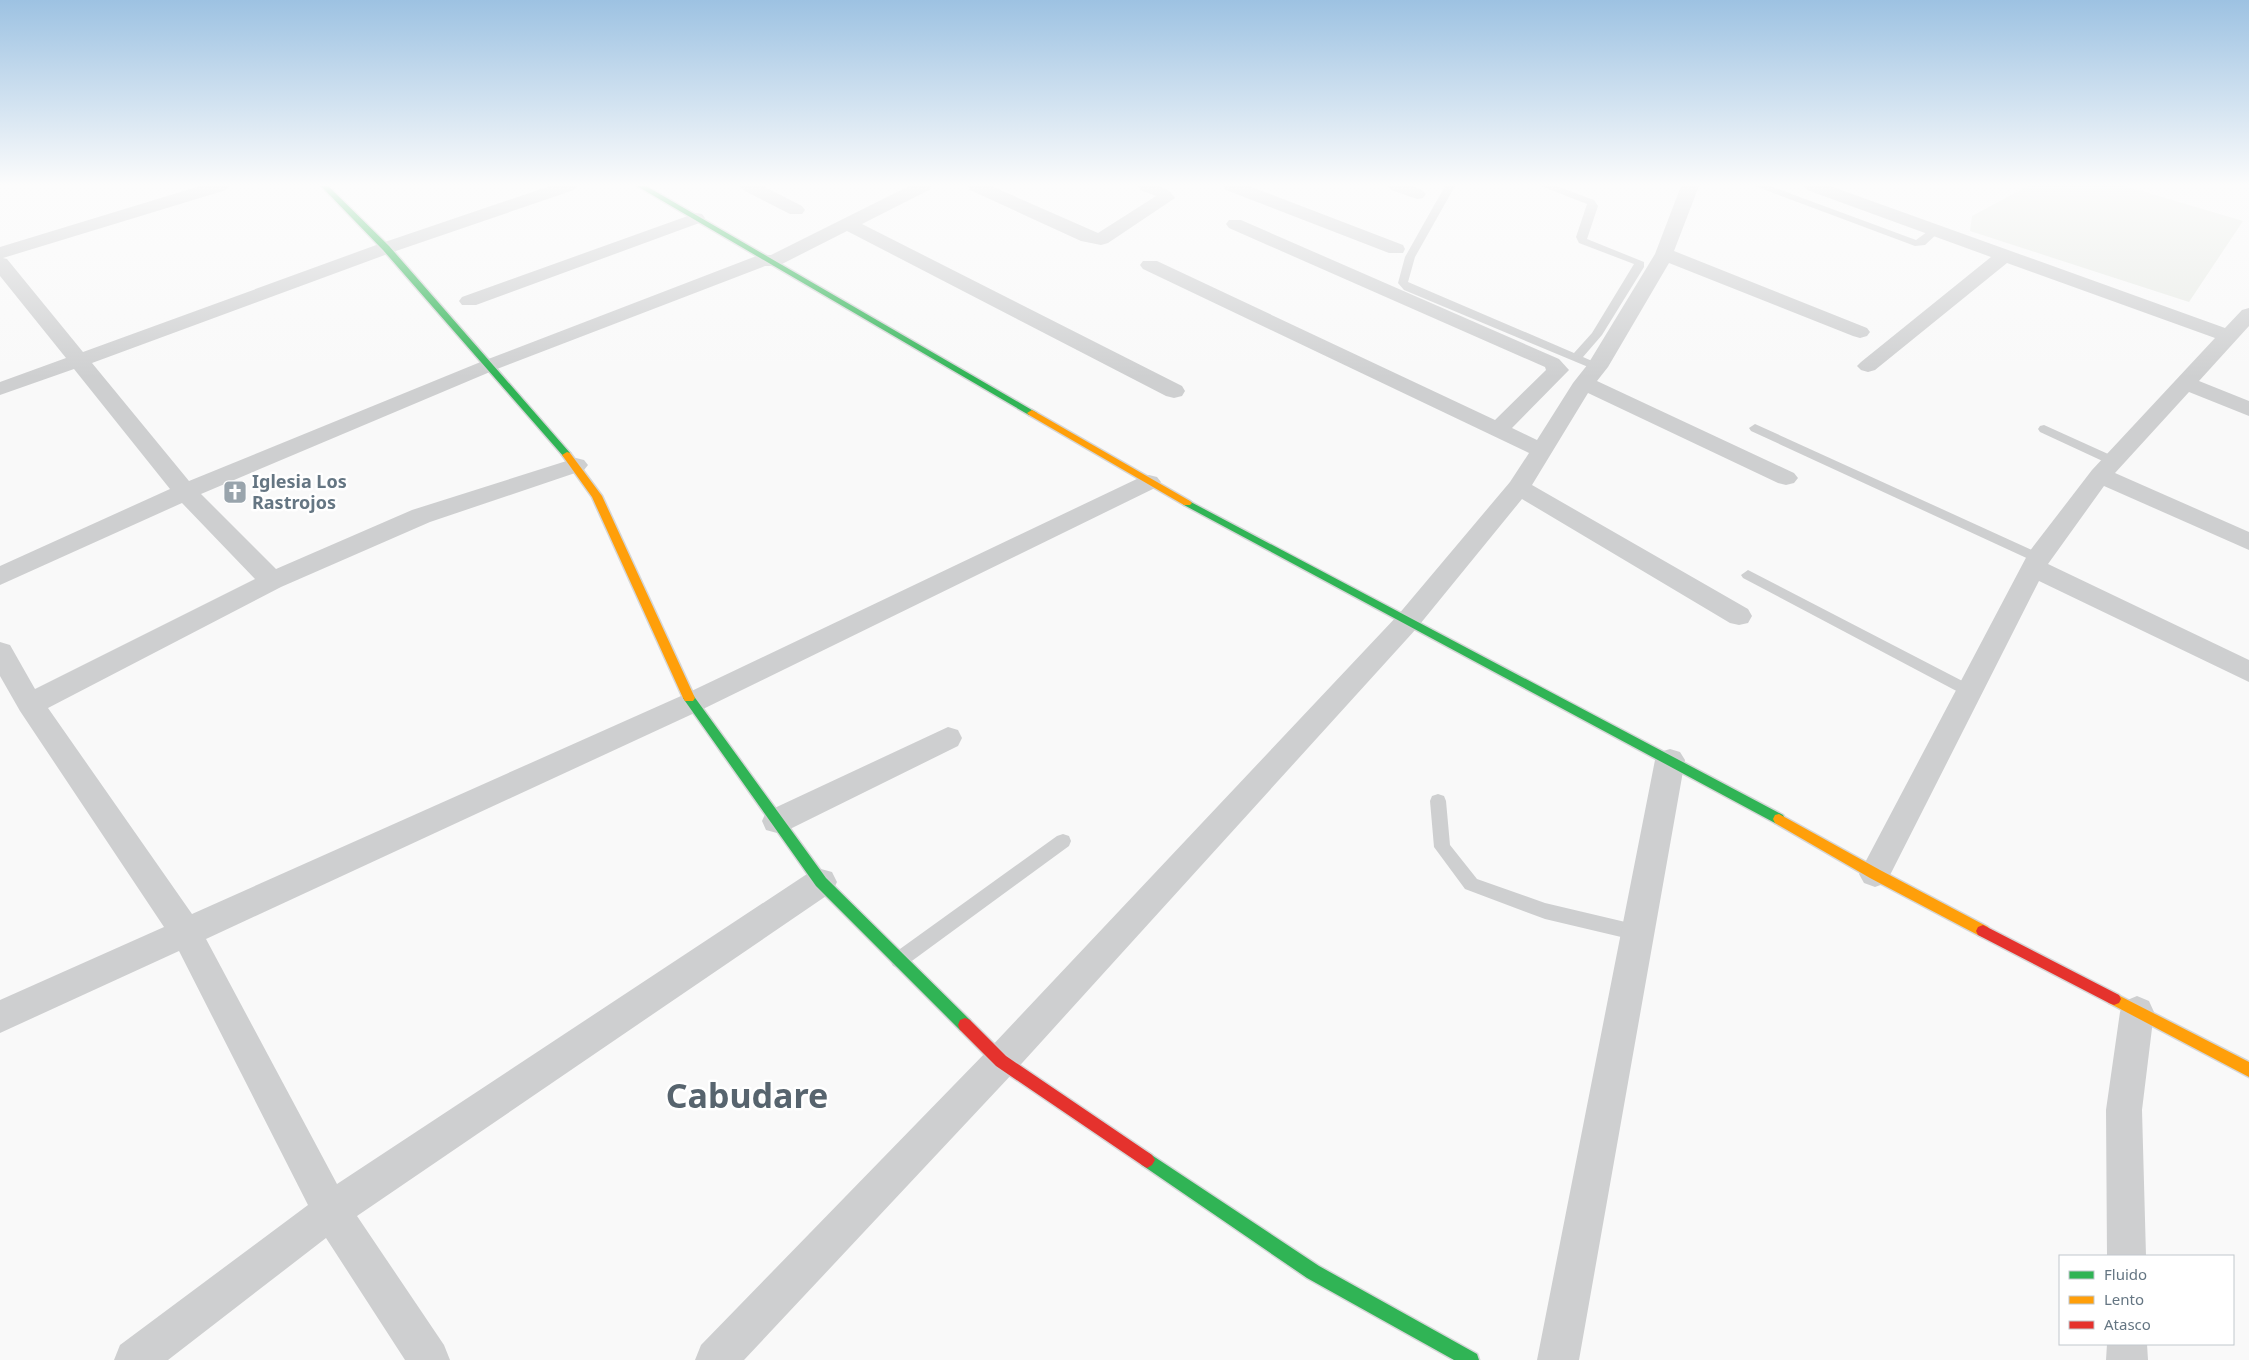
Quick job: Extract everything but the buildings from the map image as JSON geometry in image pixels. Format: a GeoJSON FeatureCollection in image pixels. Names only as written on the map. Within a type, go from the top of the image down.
{"type":"FeatureCollection","features":[{"type":"Feature","properties":{"kind":"street"},"geometry":{"type":"LineString","coordinates":[[0,389],[382,249]]}},
{"type":"Feature","properties":{"kind":"street"},"geometry":{"type":"LineString","coordinates":[[387,249],[576,465],[597,496],[691,703],[821,882],[1001,1061],[1312,1272],[1471,1360]]}},
{"type":"Feature","properties":{"kind":"street"},"geometry":{"type":"LineString","coordinates":[[469,301],[610,249]]}},
{"type":"Feature","properties":{"kind":"street"},"geometry":{"type":"LineString","coordinates":[[757,249],[1149,482],[1407,622],[1754,804],[1875,874],[2249,1070]]}},
{"type":"Feature","properties":{"kind":"street"},"geometry":{"type":"LineString","coordinates":[[0,576],[185,492],[774,249]]}},
{"type":"Feature","properties":{"kind":"street"},"geometry":{"type":"LineString","coordinates":[[898,249],[1174,390]]}},
{"type":"Feature","properties":{"kind":"street"},"geometry":{"type":"LineString","coordinates":[[1293,249],[1552,363],[1558,370],[1498,429]]}},
{"type":"Feature","properties":{"kind":"street"},"geometry":{"type":"LineString","coordinates":[[716,1360],[1001,1061],[1407,622],[1519,487],[1542,451],[1585,370],[1666,249]]}},
{"type":"Feature","properties":{"kind":"street"},"geometry":{"type":"LineString","coordinates":[[1875,874],[2035,562],[2106,468],[2242,325],[1987,249]]}},
{"type":"Feature","properties":{"kind":"street"},"geometry":{"type":"LineString","coordinates":[[1664,254],[1860,332]]}},
{"type":"Feature","properties":{"kind":"street"},"geometry":{"type":"LineString","coordinates":[[1868,366],[2004,256]]}},
{"type":"Feature","properties":{"kind":"street"},"geometry":{"type":"LineString","coordinates":[[0,263],[185,492],[272,581]]}},
{"type":"Feature","properties":{"kind":"street"},"geometry":{"type":"LineString","coordinates":[[1150,265],[1542,451]]}},
{"type":"Feature","properties":{"kind":"street"},"geometry":{"type":"LineString","coordinates":[[1585,370],[1786,478]]}},
{"type":"Feature","properties":{"kind":"street"},"geometry":{"type":"LineString","coordinates":[[2185,383],[2249,409]]}},
{"type":"Feature","properties":{"kind":"street"},"geometry":{"type":"LineString","coordinates":[[30,704],[272,581],[421,516],[576,465]]}},
{"type":"Feature","properties":{"kind":"street"},"geometry":{"type":"LineString","coordinates":[[2106,468],[2249,542]]}},
{"type":"Feature","properties":{"kind":"street"},"geometry":{"type":"LineString","coordinates":[[0,1016],[691,703],[1149,482]]}},
{"type":"Feature","properties":{"kind":"street"},"geometry":{"type":"LineString","coordinates":[[1519,487],[1739,616]]}},
{"type":"Feature","properties":{"kind":"street"},"geometry":{"type":"LineString","coordinates":[[2035,562],[2249,672]]}},
{"type":"Feature","properties":{"kind":"street"},"geometry":{"type":"LineString","coordinates":[[0,652],[30,704],[185,931],[331,1211],[429,1360]]}},
{"type":"Feature","properties":{"kind":"street"},"geometry":{"type":"LineString","coordinates":[[777,821],[948,738]]}},
{"type":"Feature","properties":{"kind":"street"},"geometry":{"type":"LineString","coordinates":[[1558,1360],[1670,760]]}},
{"type":"Feature","properties":{"kind":"street"},"geometry":{"type":"LineString","coordinates":[[135,1360],[331,1211],[821,882]]}},
{"type":"Feature","properties":{"kind":"street"},"geometry":{"type":"LineString","coordinates":[[2126,1255],[2124,1110],[2137,1012]]}},
{"type":"Feature","properties":{"kind":"street"},"geometry":{"type":"LineString","coordinates":[[2127,1345],[2127,1360]]}},
{"type":"Feature","properties":{"kind":"lane"},"geometry":{"type":"LineString","coordinates":[[1414,249],[1410,257],[1403,282],[1408,288],[1585,370],[1596,335],[1639,266],[1639,262],[1606,249]]}},
{"type":"Feature","properties":{"kind":"lane"},"geometry":{"type":"LineString","coordinates":[[1755,428],[2035,562]]}},
{"type":"Feature","properties":{"kind":"lane"},"geometry":{"type":"LineString","coordinates":[[2044,429],[2106,468]]}},
{"type":"Feature","properties":{"kind":"lane"},"geometry":{"type":"LineString","coordinates":[[1748,575],[1969,691]]}},
{"type":"Feature","properties":{"kind":"lane"},"geometry":{"type":"LineString","coordinates":[[1438,801],[1442,847],[1471,884],[1545,912],[1638,933]]}},
{"type":"Feature","properties":{"kind":"lane"},"geometry":{"type":"LineString","coordinates":[[899,960],[1063,841]]}},
{"type":"Feature","properties":{"kind":"shaded area"},"geometry":{"type":"Polygon","coordinates":[[[2027,249],[2224,249],[2189,302],[2027,249]]]}},
{"type":"Feature","properties":{"kind":"traffic: fast"},"geometry":{"type":"LineString","coordinates":[[387,249],[567,455]]}},
{"type":"Feature","properties":{"kind":"traffic: fast"},"geometry":{"type":"LineString","coordinates":[[750,249],[1032,413]]}},
{"type":"Feature","properties":{"kind":"traffic: fast"},"geometry":{"type":"LineString","coordinates":[[1187,503],[1779,819]]}},
{"type":"Feature","properties":{"kind":"traffic: fast"},"geometry":{"type":"LineString","coordinates":[[689,698],[821,882],[965,1025]]}},
{"type":"Feature","properties":{"kind":"traffic: fast"},"geometry":{"type":"LineString","coordinates":[[1147,1160],[1313,1272],[1471,1360]]}},
{"type":"Feature","properties":{"kind":"traffic: slow"},"geometry":{"type":"LineString","coordinates":[[1032,413],[1187,503]]}},
{"type":"Feature","properties":{"kind":"traffic: slow"},"geometry":{"type":"LineString","coordinates":[[567,455],[597,496],[689,698]]}},
{"type":"Feature","properties":{"kind":"traffic: slow"},"geometry":{"type":"LineString","coordinates":[[1779,819],[1875,874],[1983,931]]}},
{"type":"Feature","properties":{"kind":"traffic: slow"},"geometry":{"type":"LineString","coordinates":[[2114,999],[2249,1070]]}},
{"type":"Feature","properties":{"kind":"traffic: jam"},"geometry":{"type":"LineString","coordinates":[[1983,931],[2114,999]]}},
{"type":"Feature","properties":{"kind":"traffic: jam"},"geometry":{"type":"LineString","coordinates":[[965,1025],[1001,1061],[1147,1160]]}},
{"type":"Feature","properties":{"kind":"place","name":"Iglesia Los Rastrojos"},"geometry":{"type":"Point","coordinates":[235,492]}},
{"type":"Feature","properties":{"kind":"district","name":"Cabudare"},"geometry":{"type":"Point","coordinates":[747,1096]}}]}
